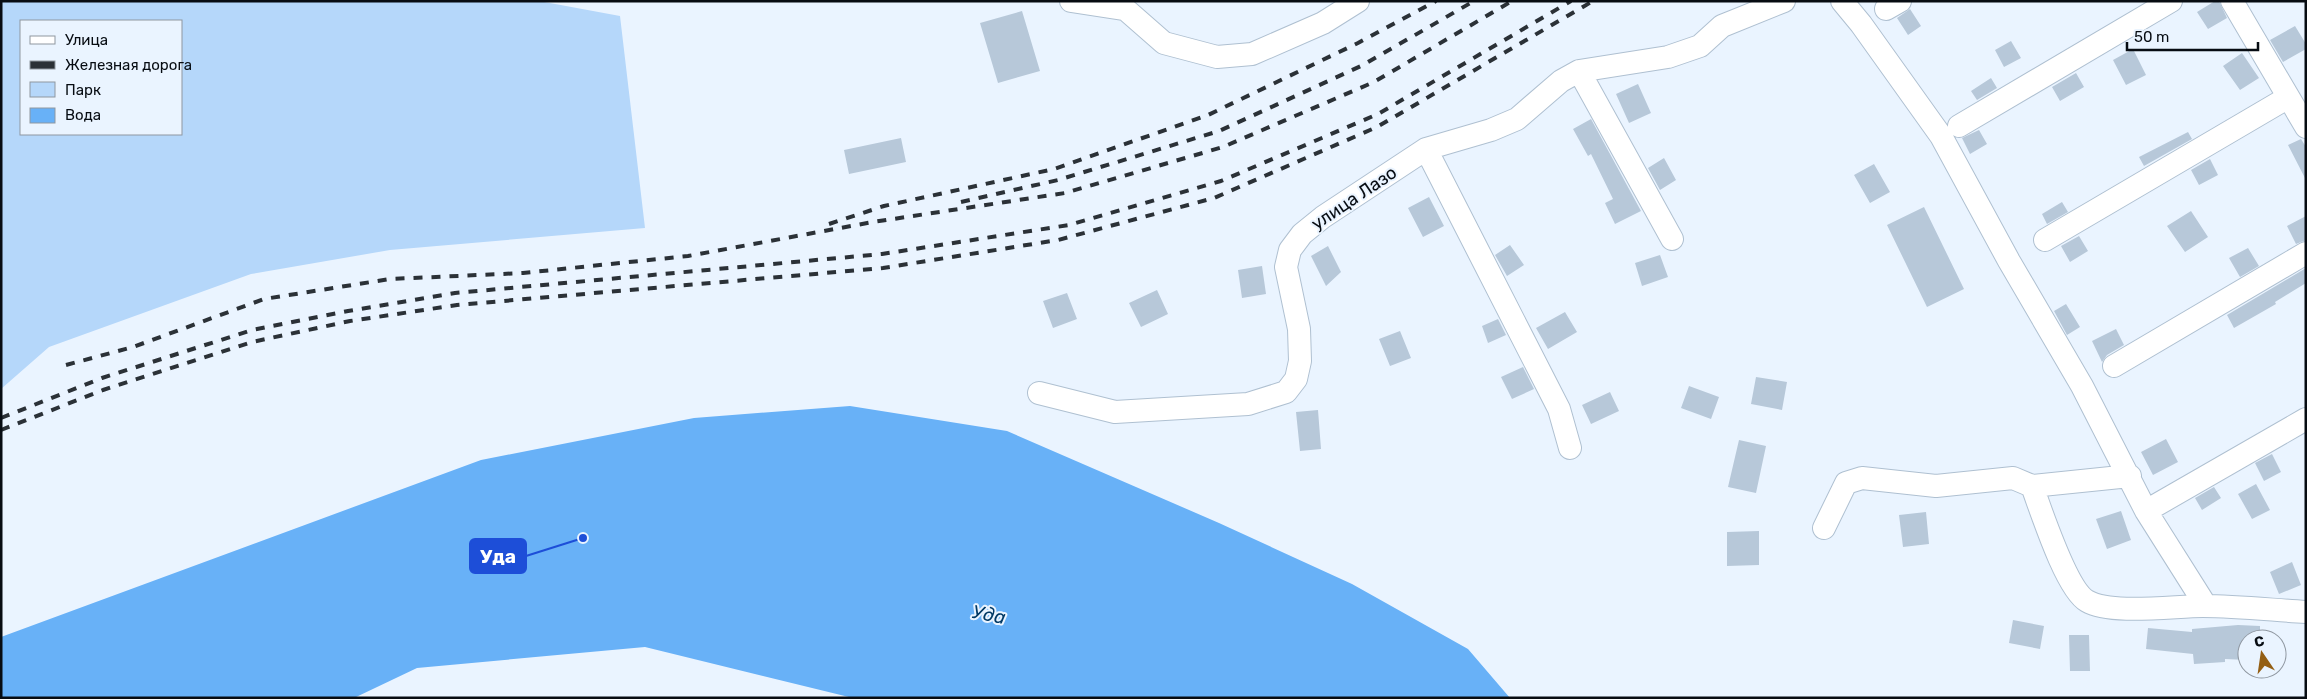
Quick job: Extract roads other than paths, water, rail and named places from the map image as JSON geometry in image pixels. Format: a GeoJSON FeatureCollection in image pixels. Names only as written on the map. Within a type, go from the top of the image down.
{"type":"FeatureCollection","features":[{"type":"Feature","properties":{"kind":"street"},"geometry":{"type":"LineString","coordinates":[[1071,1],[1119,5],[1164,43],[1217,57],[1252,54],[1324,23],[1358,1]]}},
{"type":"Feature","properties":{"kind":"street","name":"улица Лазо"},"geometry":{"type":"LineString","coordinates":[[1039,394],[1115,412],[1248,404],[1286,392],[1296,379],[1300,361],[1299,329],[1286,267],[1290,250],[1302,234],[1426,148],[1491,130],[1517,119],[1561,82],[1579,71],[1668,57],[1692,49],[1700,46],[1722,26],[1784,1]]}},
{"type":"Feature","properties":{"kind":"street"},"geometry":{"type":"LineString","coordinates":[[1842,1],[1862,24],[1941,136],[2009,262],[2082,386],[2130,476],[2146,511],[2206,606]]}},
{"type":"Feature","properties":{"kind":"street"},"geometry":{"type":"LineString","coordinates":[[1959,126],[2171,1]]}},
{"type":"Feature","properties":{"kind":"street"},"geometry":{"type":"LineString","coordinates":[[2232,1],[2287,98],[2306,127]]}},
{"type":"Feature","properties":{"kind":"street"},"geometry":{"type":"LineString","coordinates":[[1579,71],[1672,239]]}},
{"type":"Feature","properties":{"kind":"street"},"geometry":{"type":"LineString","coordinates":[[2045,240],[2287,98]]}},
{"type":"Feature","properties":{"kind":"street"},"geometry":{"type":"LineString","coordinates":[[1426,148],[1559,409],[1570,448]]}},
{"type":"Feature","properties":{"kind":"street"},"geometry":{"type":"LineString","coordinates":[[2114,366],[2306,253]]}},
{"type":"Feature","properties":{"kind":"street"},"geometry":{"type":"LineString","coordinates":[[2146,511],[2306,419]]}},
{"type":"Feature","properties":{"kind":"street"},"geometry":{"type":"LineString","coordinates":[[1824,528],[1846,483],[1862,478],[1936,486],[2013,478],[2032,486],[2130,476]]}},
{"type":"Feature","properties":{"kind":"street"},"geometry":{"type":"LineString","coordinates":[[2032,486],[2048,530],[2070,580],[2086,601],[2112,608],[2206,606],[2306,612]]}},
{"type":"Feature","properties":{"kind":"water"},"geometry":{"type":"Polygon","coordinates":[[[850,406],[1007,431],[1219,523],[1352,584],[1468,649],[1510,698],[853,698],[645,647],[417,668],[354,698],[1,698],[1,637],[481,460],[694,418],[850,406]]]}},
{"type":"Feature","properties":{"kind":"railway"},"geometry":{"type":"LineString","coordinates":[[829,224],[884,206],[1054,169],[1208,115],[1358,43],[1436,1]]}},
{"type":"Feature","properties":{"kind":"railway"},"geometry":{"type":"LineString","coordinates":[[961,202],[1058,180],[1219,131],[1363,65],[1474,1]]}},
{"type":"Feature","properties":{"kind":"railway"},"geometry":{"type":"LineString","coordinates":[[66,365],[133,347],[264,299],[390,279],[523,273],[688,256],[873,222],[1065,193],[1223,147],[1374,82],[1512,1]]}},
{"type":"Feature","properties":{"kind":"railway"},"geometry":{"type":"LineString","coordinates":[[1,418],[102,378],[252,330],[348,311],[455,293],[882,254],[1069,225],[1221,181],[1378,114],[1571,1]]}},
{"type":"Feature","properties":{"kind":"railway"},"geometry":{"type":"LineString","coordinates":[[1,430],[103,390],[252,342],[350,321],[457,305],[883,268],[1058,240],[1214,198],[1377,127],[1593,1]]}},
{"type":"Feature","properties":{"kind":"place","name":"Уда"},"geometry":{"type":"Point","coordinates":[583,538]}}]}
